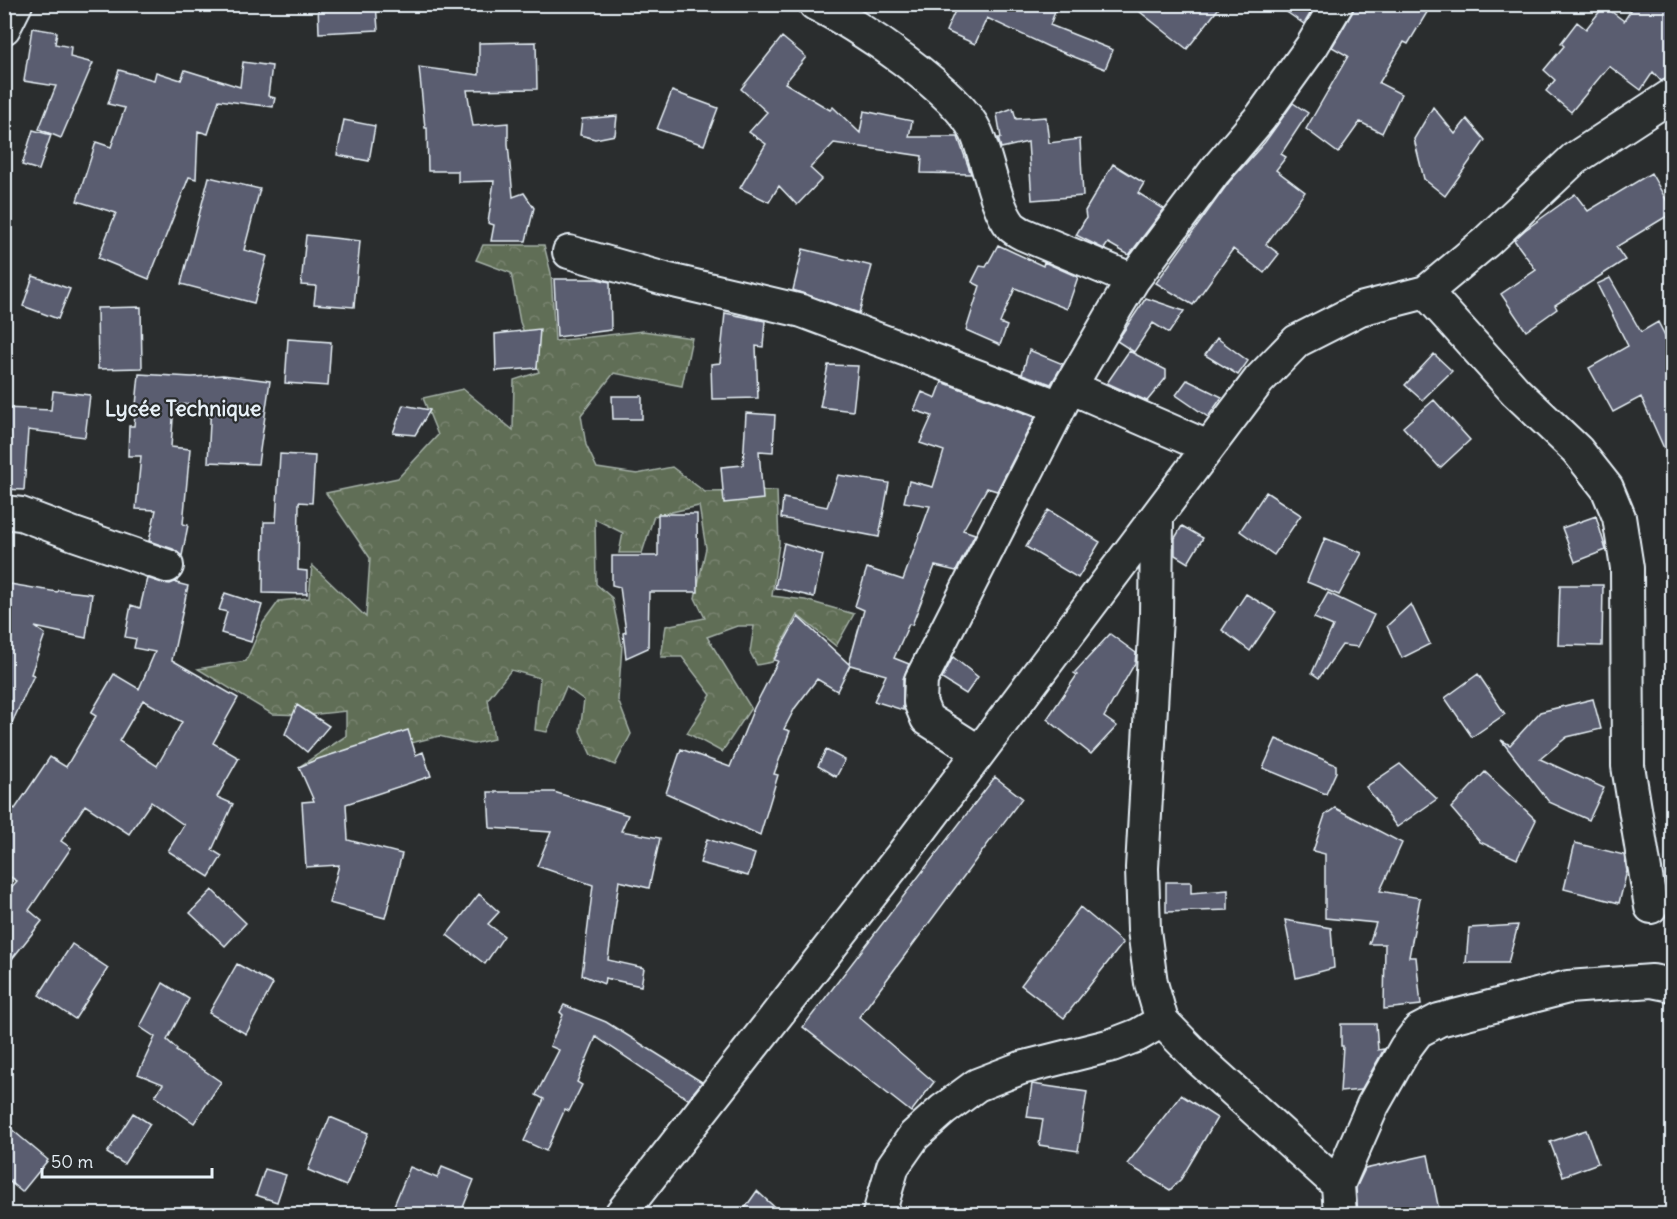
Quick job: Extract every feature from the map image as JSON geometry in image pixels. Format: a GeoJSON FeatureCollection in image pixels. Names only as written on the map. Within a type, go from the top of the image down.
{"type":"FeatureCollection","features":[{"type":"Feature","properties":{"kind":"street"},"geometry":{"type":"LineString","coordinates":[[4,28],[16,4]]}},
{"type":"Feature","properties":{"kind":"street"},"geometry":{"type":"LineString","coordinates":[[815,4],[880,43],[952,99],[975,130],[1003,210],[1012,226],[1023,234],[1133,280]]}},
{"type":"Feature","properties":{"kind":"street"},"geometry":{"type":"LineString","coordinates":[[978,752],[927,719],[921,702],[921,680],[1065,397],[1133,280],[1215,171],[1262,117],[1312,46],[1337,4]]}},
{"type":"Feature","properties":{"kind":"street"},"geometry":{"type":"LineString","coordinates":[[621,1215],[902,855],[1258,380],[1297,341],[1360,309],[1426,292],[1486,242],[1574,159],[1672,94]]}},
{"type":"Feature","properties":{"kind":"street"},"geometry":{"type":"LineString","coordinates":[[570,252],[665,279],[802,311],[1065,397],[1208,447]]}},
{"type":"Feature","properties":{"kind":"street"},"geometry":{"type":"LineString","coordinates":[[1426,292],[1516,392],[1577,450],[1607,488],[1619,516],[1627,568],[1628,766],[1651,907]]}},
{"type":"Feature","properties":{"kind":"street"},"geometry":{"type":"LineString","coordinates":[[4,512],[21,514],[167,566]]}},
{"type":"Feature","properties":{"kind":"street"},"geometry":{"type":"LineString","coordinates":[[1157,516],[1156,617],[1142,868],[1144,930],[1151,983],[1162,1021],[1339,1200],[1373,1105],[1406,1047],[1418,1031],[1440,1020],[1568,987],[1652,981],[1672,986]]}},
{"type":"Feature","properties":{"kind":"street"},"geometry":{"type":"LineString","coordinates":[[879,1215],[893,1166],[914,1136],[943,1110],[977,1085],[1021,1068],[1112,1045],[1138,1035],[1162,1021]]}},
{"type":"Feature","properties":{"kind":"green space"},"geometry":{"type":"Polygon","coordinates":[[[483,245],[544,245],[551,273],[555,341],[643,331],[692,338],[682,386],[614,373],[581,415],[586,445],[597,468],[637,474],[672,467],[705,492],[777,491],[779,543],[772,596],[805,600],[854,614],[836,646],[797,615],[772,662],[757,665],[750,652],[754,626],[737,626],[707,637],[751,708],[722,752],[687,733],[711,695],[682,657],[661,657],[666,626],[705,618],[695,598],[706,548],[699,506],[654,516],[642,553],[619,553],[623,533],[595,519],[596,584],[612,598],[622,646],[618,700],[631,734],[615,765],[591,755],[580,731],[584,700],[566,687],[547,732],[535,730],[540,678],[511,670],[488,699],[494,739],[473,744],[439,736],[355,757],[299,767],[346,736],[346,711],[308,715],[272,714],[198,669],[246,661],[263,623],[279,601],[309,598],[312,565],[366,617],[370,558],[326,493],[398,478],[438,435],[423,398],[463,389],[513,430],[514,380],[539,372],[520,322],[511,273],[476,260],[483,245]]]}},
{"type":"Feature","properties":{"kind":"building"},"geometry":{"type":"Polygon","coordinates":[[[318,4],[376,4],[378,30],[319,33],[318,4]]]}},
{"type":"Feature","properties":{"kind":"building"},"geometry":{"type":"Polygon","coordinates":[[[958,4],[1058,4],[1050,25],[1113,50],[1105,69],[1049,47],[987,18],[975,44],[946,31],[958,4]]]}},
{"type":"Feature","properties":{"kind":"building"},"geometry":{"type":"Polygon","coordinates":[[[1130,4],[1222,4],[1187,49],[1130,4]]]}},
{"type":"Feature","properties":{"kind":"building"},"geometry":{"type":"Polygon","coordinates":[[[1275,4],[1316,4],[1304,24],[1275,4]]]}},
{"type":"Feature","properties":{"kind":"building"},"geometry":{"type":"Polygon","coordinates":[[[1355,4],[1432,4],[1408,44],[1404,42],[1379,83],[1401,94],[1382,133],[1360,122],[1338,153],[1306,129],[1348,56],[1332,47],[1355,4]]]}},
{"type":"Feature","properties":{"kind":"building"},"geometry":{"type":"Polygon","coordinates":[[[1635,4],[1672,4],[1672,70],[1667,78],[1661,81],[1653,72],[1641,90],[1609,66],[1571,112],[1546,91],[1555,80],[1544,70],[1564,46],[1561,43],[1577,22],[1586,29],[1604,6],[1624,21],[1635,4]]]}},
{"type":"Feature","properties":{"kind":"building"},"geometry":{"type":"Polygon","coordinates":[[[32,28],[57,32],[55,44],[71,47],[70,57],[93,63],[61,138],[39,129],[56,86],[24,81],[32,28]]]}},
{"type":"Feature","properties":{"kind":"building"},"geometry":{"type":"Polygon","coordinates":[[[782,37],[806,57],[785,83],[830,110],[833,107],[860,133],[864,111],[912,121],[909,137],[958,137],[971,174],[921,173],[922,156],[834,143],[810,168],[822,179],[797,205],[779,186],[769,202],[740,188],[766,144],[749,132],[767,112],[741,89],[782,37]]]}},
{"type":"Feature","properties":{"kind":"building"},"geometry":{"type":"Polygon","coordinates":[[[536,42],[537,89],[467,90],[473,126],[508,123],[513,197],[524,193],[534,208],[526,241],[491,241],[494,225],[488,223],[494,181],[458,182],[458,171],[428,171],[427,128],[425,128],[419,67],[479,75],[479,43],[536,42]]]}},
{"type":"Feature","properties":{"kind":"building"},"geometry":{"type":"Polygon","coordinates":[[[243,62],[272,66],[268,96],[275,98],[273,107],[219,100],[208,134],[198,131],[196,179],[189,177],[149,279],[98,258],[116,213],[77,201],[96,142],[111,147],[125,108],[108,104],[119,70],[154,80],[156,72],[181,80],[185,70],[240,87],[243,62]]]}},
{"type":"Feature","properties":{"kind":"building"},"geometry":{"type":"Polygon","coordinates":[[[672,91],[718,108],[704,145],[657,129],[672,91]]]}},
{"type":"Feature","properties":{"kind":"building"},"geometry":{"type":"Polygon","coordinates":[[[1293,103],[1308,113],[1281,154],[1286,157],[1276,170],[1305,192],[1266,244],[1279,254],[1264,273],[1233,249],[1193,305],[1156,283],[1229,182],[1265,142],[1293,103]]]}},
{"type":"Feature","properties":{"kind":"building"},"geometry":{"type":"Polygon","coordinates":[[[1433,107],[1455,134],[1467,119],[1485,140],[1445,196],[1424,179],[1414,139],[1433,107]]]}},
{"type":"Feature","properties":{"kind":"building"},"geometry":{"type":"Polygon","coordinates":[[[1013,108],[1016,119],[1046,117],[1049,143],[1080,139],[1083,196],[1032,200],[1028,142],[1001,148],[998,138],[1001,138],[997,114],[1013,108]]]}},
{"type":"Feature","properties":{"kind":"building"},"geometry":{"type":"Polygon","coordinates":[[[617,116],[615,135],[595,139],[580,135],[582,119],[617,116]]]}},
{"type":"Feature","properties":{"kind":"building"},"geometry":{"type":"Polygon","coordinates":[[[344,120],[375,126],[369,161],[337,155],[344,120]]]}},
{"type":"Feature","properties":{"kind":"building"},"geometry":{"type":"Polygon","coordinates":[[[33,130],[51,135],[39,170],[22,165],[33,130]]]}},
{"type":"Feature","properties":{"kind":"building"},"geometry":{"type":"Polygon","coordinates":[[[1113,164],[1144,183],[1138,193],[1164,209],[1129,255],[1108,243],[1104,249],[1076,235],[1086,218],[1085,211],[1113,164]]]}},
{"type":"Feature","properties":{"kind":"building"},"geometry":{"type":"Polygon","coordinates":[[[1651,173],[1672,213],[1616,247],[1625,260],[1555,305],[1557,309],[1526,331],[1501,294],[1536,270],[1514,240],[1575,194],[1588,211],[1651,173]]]}},
{"type":"Feature","properties":{"kind":"building"},"geometry":{"type":"Polygon","coordinates":[[[209,177],[260,189],[244,250],[267,256],[254,303],[181,284],[209,177]]]}},
{"type":"Feature","properties":{"kind":"building"},"geometry":{"type":"Polygon","coordinates":[[[306,235],[360,241],[354,307],[314,304],[316,286],[301,285],[306,235]]]}},
{"type":"Feature","properties":{"kind":"building"},"geometry":{"type":"Polygon","coordinates":[[[998,245],[1043,266],[1044,262],[1078,277],[1067,309],[1015,288],[1000,323],[1007,326],[1000,345],[966,330],[980,286],[972,282],[980,266],[986,267],[998,245]]]}},
{"type":"Feature","properties":{"kind":"building"},"geometry":{"type":"Polygon","coordinates":[[[803,249],[872,266],[859,313],[793,290],[803,249]]]}},
{"type":"Feature","properties":{"kind":"building"},"geometry":{"type":"Polygon","coordinates":[[[33,276],[70,289],[58,319],[23,306],[33,276]]]}},
{"type":"Feature","properties":{"kind":"building"},"geometry":{"type":"Polygon","coordinates":[[[1610,278],[1641,332],[1658,322],[1672,349],[1672,466],[1641,397],[1613,412],[1589,368],[1628,346],[1597,284],[1610,278]]]}},
{"type":"Feature","properties":{"kind":"building"},"geometry":{"type":"Polygon","coordinates":[[[554,279],[597,279],[610,282],[611,330],[557,337],[554,279]]]}},
{"type":"Feature","properties":{"kind":"building"},"geometry":{"type":"Polygon","coordinates":[[[1146,298],[1184,311],[1169,333],[1153,323],[1134,352],[1117,341],[1146,298]]]}},
{"type":"Feature","properties":{"kind":"building"},"geometry":{"type":"Polygon","coordinates":[[[141,307],[142,368],[98,369],[97,308],[141,307]]]}},
{"type":"Feature","properties":{"kind":"building"},"geometry":{"type":"Polygon","coordinates":[[[725,313],[765,321],[763,347],[756,346],[758,398],[712,399],[711,364],[720,363],[725,313]]]}},
{"type":"Feature","properties":{"kind":"building"},"geometry":{"type":"Polygon","coordinates":[[[540,329],[537,368],[496,371],[495,334],[540,329]]]}},
{"type":"Feature","properties":{"kind":"building"},"geometry":{"type":"Polygon","coordinates":[[[1217,338],[1248,361],[1238,375],[1205,355],[1217,338]]]}},
{"type":"Feature","properties":{"kind":"building"},"geometry":{"type":"Polygon","coordinates":[[[288,339],[331,342],[328,386],[285,383],[288,339]]]}},
{"type":"Feature","properties":{"kind":"building"},"geometry":{"type":"Polygon","coordinates":[[[1029,350],[1063,364],[1051,384],[1022,374],[1029,350]]]}},
{"type":"Feature","properties":{"kind":"building"},"geometry":{"type":"Polygon","coordinates":[[[1129,351],[1166,370],[1166,378],[1147,401],[1107,383],[1129,351]]]}},
{"type":"Feature","properties":{"kind":"building"},"geometry":{"type":"Polygon","coordinates":[[[1434,354],[1452,371],[1422,400],[1405,385],[1434,354]]]}},
{"type":"Feature","properties":{"kind":"building"},"geometry":{"type":"Polygon","coordinates":[[[828,365],[858,366],[853,411],[820,407],[828,365]]]}},
{"type":"Feature","properties":{"kind":"building"},"geometry":{"type":"Polygon","coordinates":[[[139,374],[192,377],[223,375],[270,381],[258,464],[208,462],[211,403],[174,405],[171,447],[190,449],[183,524],[188,525],[182,556],[173,549],[149,541],[156,510],[136,509],[141,456],[128,456],[129,426],[134,426],[139,374]]]}},
{"type":"Feature","properties":{"kind":"building"},"geometry":{"type":"Polygon","coordinates":[[[1187,380],[1222,397],[1208,417],[1176,395],[1187,380]]]}},
{"type":"Feature","properties":{"kind":"building"},"geometry":{"type":"Polygon","coordinates":[[[942,382],[1035,417],[997,491],[987,488],[963,530],[975,534],[956,571],[935,566],[912,625],[909,624],[894,658],[909,664],[903,679],[903,710],[874,701],[886,675],[850,665],[837,691],[817,679],[795,708],[784,729],[790,731],[774,774],[778,775],[760,835],[666,793],[681,749],[730,767],[754,708],[778,661],[774,660],[798,617],[849,664],[864,610],[855,606],[867,568],[903,580],[930,506],[904,502],[909,481],[933,487],[944,451],[920,443],[932,416],[914,410],[922,392],[936,398],[942,382]]]}},
{"type":"Feature","properties":{"kind":"building"},"geometry":{"type":"Polygon","coordinates":[[[53,391],[90,395],[85,437],[28,430],[24,490],[4,489],[4,408],[51,410],[53,391]]]}},
{"type":"Feature","properties":{"kind":"building"},"geometry":{"type":"Polygon","coordinates":[[[612,396],[642,396],[642,419],[613,419],[612,396]]]}},
{"type":"Feature","properties":{"kind":"building"},"geometry":{"type":"Polygon","coordinates":[[[1434,400],[1470,440],[1440,468],[1403,427],[1434,400]]]}},
{"type":"Feature","properties":{"kind":"building"},"geometry":{"type":"Polygon","coordinates":[[[403,405],[430,410],[415,435],[393,433],[403,405]]]}},
{"type":"Feature","properties":{"kind":"building"},"geometry":{"type":"Polygon","coordinates":[[[746,413],[775,415],[773,452],[759,451],[763,499],[724,503],[721,467],[743,465],[746,413]]]}},
{"type":"Feature","properties":{"kind":"building"},"geometry":{"type":"Polygon","coordinates":[[[280,454],[315,456],[312,503],[299,502],[298,570],[307,571],[307,594],[263,593],[264,522],[276,522],[280,454]]]}},
{"type":"Feature","properties":{"kind":"building"},"geometry":{"type":"Polygon","coordinates":[[[838,475],[889,483],[879,537],[781,518],[783,498],[827,507],[838,475]]]}},
{"type":"Feature","properties":{"kind":"building"},"geometry":{"type":"Polygon","coordinates":[[[1266,492],[1301,515],[1274,555],[1240,531],[1266,492]]]}},
{"type":"Feature","properties":{"kind":"building"},"geometry":{"type":"Polygon","coordinates":[[[1048,510],[1100,542],[1078,578],[1026,547],[1048,510]]]}},
{"type":"Feature","properties":{"kind":"building"},"geometry":{"type":"Polygon","coordinates":[[[658,514],[697,514],[698,592],[649,592],[648,648],[626,658],[623,633],[626,632],[620,587],[612,585],[612,556],[658,556],[658,514]]]}},
{"type":"Feature","properties":{"kind":"building"},"geometry":{"type":"Polygon","coordinates":[[[1596,516],[1606,550],[1575,562],[1562,528],[1596,516]]]}},
{"type":"Feature","properties":{"kind":"building"},"geometry":{"type":"Polygon","coordinates":[[[1182,526],[1203,538],[1188,563],[1175,555],[1175,538],[1182,526]]]}},
{"type":"Feature","properties":{"kind":"building"},"geometry":{"type":"Polygon","coordinates":[[[1325,538],[1362,553],[1339,595],[1307,582],[1325,538]]]}},
{"type":"Feature","properties":{"kind":"building"},"geometry":{"type":"Polygon","coordinates":[[[784,543],[823,555],[814,597],[775,588],[784,543]]]}},
{"type":"Feature","properties":{"kind":"building"},"geometry":{"type":"Polygon","coordinates":[[[147,578],[170,584],[177,581],[176,583],[188,586],[172,660],[238,698],[213,743],[239,758],[217,797],[233,804],[212,850],[222,856],[209,877],[168,851],[184,825],[151,802],[129,834],[85,805],[61,841],[71,848],[29,910],[42,921],[4,969],[4,896],[17,881],[4,873],[4,802],[15,809],[50,757],[66,767],[96,716],[91,713],[114,674],[139,689],[155,652],[134,648],[136,639],[125,637],[131,605],[140,608],[147,578]],[[143,700],[119,741],[157,766],[182,722],[143,700]]]}},
{"type":"Feature","properties":{"kind":"building"},"geometry":{"type":"Polygon","coordinates":[[[4,583],[57,592],[58,590],[92,594],[86,638],[35,627],[45,634],[31,674],[34,675],[4,740],[4,583]]]}},
{"type":"Feature","properties":{"kind":"building"},"geometry":{"type":"Polygon","coordinates":[[[1560,585],[1603,585],[1602,646],[1558,645],[1560,585]]]}},
{"type":"Feature","properties":{"kind":"building"},"geometry":{"type":"Polygon","coordinates":[[[225,593],[262,605],[251,642],[221,633],[227,612],[219,610],[225,593]]]}},
{"type":"Feature","properties":{"kind":"building"},"geometry":{"type":"Polygon","coordinates":[[[1328,593],[1374,615],[1358,647],[1342,645],[1319,678],[1312,673],[1333,626],[1314,618],[1328,593]]]}},
{"type":"Feature","properties":{"kind":"building"},"geometry":{"type":"Polygon","coordinates":[[[1246,594],[1276,612],[1250,651],[1222,630],[1246,594]]]}},
{"type":"Feature","properties":{"kind":"building"},"geometry":{"type":"Polygon","coordinates":[[[1411,604],[1430,644],[1402,658],[1387,626],[1411,604]]]}},
{"type":"Feature","properties":{"kind":"building"},"geometry":{"type":"Polygon","coordinates":[[[1110,634],[1136,653],[1135,663],[1104,717],[1117,726],[1091,754],[1047,719],[1077,675],[1074,673],[1110,634]]]}},
{"type":"Feature","properties":{"kind":"building"},"geometry":{"type":"Polygon","coordinates":[[[953,657],[978,677],[966,694],[942,679],[953,657]]]}},
{"type":"Feature","properties":{"kind":"building"},"geometry":{"type":"Polygon","coordinates":[[[1478,674],[1505,714],[1472,737],[1445,698],[1478,674]]]}},
{"type":"Feature","properties":{"kind":"building"},"geometry":{"type":"Polygon","coordinates":[[[1593,699],[1601,729],[1567,737],[1540,759],[1604,788],[1589,820],[1549,802],[1501,740],[1510,745],[1540,712],[1593,699]]]}},
{"type":"Feature","properties":{"kind":"building"},"geometry":{"type":"Polygon","coordinates":[[[297,705],[329,726],[307,752],[285,734],[297,705]]]}},
{"type":"Feature","properties":{"kind":"building"},"geometry":{"type":"Polygon","coordinates":[[[408,730],[416,755],[423,752],[431,776],[346,804],[348,840],[402,854],[385,918],[329,903],[339,865],[306,867],[302,802],[314,801],[299,767],[408,730]]]}},
{"type":"Feature","properties":{"kind":"building"},"geometry":{"type":"Polygon","coordinates":[[[1276,739],[1336,765],[1336,772],[1326,794],[1263,768],[1276,739]]]}},
{"type":"Feature","properties":{"kind":"building"},"geometry":{"type":"Polygon","coordinates":[[[826,750],[845,760],[836,777],[818,766],[826,750]]]}},
{"type":"Feature","properties":{"kind":"building"},"geometry":{"type":"Polygon","coordinates":[[[1400,764],[1437,799],[1397,827],[1366,787],[1400,764]]]}},
{"type":"Feature","properties":{"kind":"building"},"geometry":{"type":"Polygon","coordinates":[[[1485,772],[1536,820],[1517,859],[1480,842],[1451,808],[1485,772]]]}},
{"type":"Feature","properties":{"kind":"building"},"geometry":{"type":"Polygon","coordinates":[[[995,777],[1022,798],[859,1017],[934,1082],[911,1112],[803,1027],[995,777]]]}},
{"type":"Feature","properties":{"kind":"building"},"geometry":{"type":"Polygon","coordinates":[[[488,792],[554,792],[628,815],[621,831],[660,838],[649,888],[619,881],[608,960],[644,968],[641,986],[605,978],[604,984],[582,975],[593,885],[537,866],[551,832],[490,828],[488,792]]]}},
{"type":"Feature","properties":{"kind":"building"},"geometry":{"type":"Polygon","coordinates":[[[1335,808],[1402,843],[1380,891],[1420,898],[1409,957],[1416,957],[1421,1005],[1384,1009],[1385,944],[1369,944],[1376,923],[1325,918],[1325,854],[1313,851],[1325,815],[1335,808]]]}},
{"type":"Feature","properties":{"kind":"building"},"geometry":{"type":"Polygon","coordinates":[[[707,839],[755,854],[748,876],[700,863],[707,839]]]}},
{"type":"Feature","properties":{"kind":"building"},"geometry":{"type":"Polygon","coordinates":[[[1575,843],[1624,855],[1627,871],[1619,903],[1564,889],[1575,843]]]}},
{"type":"Feature","properties":{"kind":"building"},"geometry":{"type":"Polygon","coordinates":[[[1166,882],[1191,882],[1191,893],[1228,890],[1228,910],[1166,912],[1166,882]]]}},
{"type":"Feature","properties":{"kind":"building"},"geometry":{"type":"Polygon","coordinates":[[[212,890],[246,923],[225,946],[190,913],[212,890]]]}},
{"type":"Feature","properties":{"kind":"building"},"geometry":{"type":"Polygon","coordinates":[[[479,894],[499,912],[488,924],[504,936],[485,964],[447,935],[479,894]]]}},
{"type":"Feature","properties":{"kind":"building"},"geometry":{"type":"Polygon","coordinates":[[[1080,907],[1123,943],[1064,1018],[1021,985],[1080,907]]]}},
{"type":"Feature","properties":{"kind":"building"},"geometry":{"type":"Polygon","coordinates":[[[1285,920],[1331,928],[1334,968],[1296,978],[1285,920]]]}},
{"type":"Feature","properties":{"kind":"building"},"geometry":{"type":"Polygon","coordinates":[[[1518,925],[1508,963],[1466,963],[1469,928],[1518,925]]]}},
{"type":"Feature","properties":{"kind":"building"},"geometry":{"type":"Polygon","coordinates":[[[72,944],[108,968],[75,1019],[39,995],[72,944]]]}},
{"type":"Feature","properties":{"kind":"building"},"geometry":{"type":"Polygon","coordinates":[[[237,964],[273,984],[246,1034],[209,1013],[237,964]]]}},
{"type":"Feature","properties":{"kind":"building"},"geometry":{"type":"Polygon","coordinates":[[[163,983],[189,999],[167,1040],[177,1049],[176,1051],[221,1082],[194,1123],[155,1096],[163,1084],[138,1074],[155,1037],[140,1027],[163,983]]]}},
{"type":"Feature","properties":{"kind":"building"},"geometry":{"type":"Polygon","coordinates":[[[564,1005],[606,1022],[702,1082],[688,1099],[596,1037],[577,1082],[582,1085],[569,1111],[565,1109],[546,1151],[524,1141],[544,1099],[536,1095],[559,1050],[550,1046],[563,1015],[560,1012],[564,1005]]]}},
{"type":"Feature","properties":{"kind":"building"},"geometry":{"type":"Polygon","coordinates":[[[1341,1024],[1376,1024],[1378,1050],[1384,1049],[1361,1090],[1340,1092],[1343,1046],[1341,1046],[1341,1024]]]}},
{"type":"Feature","properties":{"kind":"building"},"geometry":{"type":"Polygon","coordinates":[[[1032,1084],[1087,1092],[1078,1151],[1039,1145],[1043,1119],[1027,1117],[1032,1084]]]}},
{"type":"Feature","properties":{"kind":"building"},"geometry":{"type":"Polygon","coordinates":[[[1181,1095],[1217,1118],[1181,1179],[1170,1190],[1127,1164],[1181,1095]]]}},
{"type":"Feature","properties":{"kind":"building"},"geometry":{"type":"Polygon","coordinates":[[[133,1113],[150,1124],[124,1164],[107,1153],[133,1113]]]}},
{"type":"Feature","properties":{"kind":"building"},"geometry":{"type":"Polygon","coordinates":[[[330,1117],[368,1133],[346,1186],[308,1170],[330,1117]]]}},
{"type":"Feature","properties":{"kind":"building"},"geometry":{"type":"Polygon","coordinates":[[[4,1123],[48,1160],[22,1192],[4,1177],[4,1123]]]}},
{"type":"Feature","properties":{"kind":"building"},"geometry":{"type":"Polygon","coordinates":[[[1586,1130],[1598,1163],[1563,1176],[1550,1142],[1586,1130]]]}},
{"type":"Feature","properties":{"kind":"building"},"geometry":{"type":"Polygon","coordinates":[[[1428,1155],[1440,1215],[1358,1215],[1356,1188],[1365,1169],[1428,1155]]]}},
{"type":"Feature","properties":{"kind":"building"},"geometry":{"type":"Polygon","coordinates":[[[410,1167],[437,1178],[442,1167],[474,1180],[460,1215],[390,1215],[410,1167]]]}},
{"type":"Feature","properties":{"kind":"building"},"geometry":{"type":"Polygon","coordinates":[[[265,1169],[286,1175],[277,1202],[256,1195],[265,1169]]]}},
{"type":"Feature","properties":{"kind":"building"},"geometry":{"type":"Polygon","coordinates":[[[757,1191],[783,1215],[740,1215],[757,1191]]]}},
{"type":"Feature","properties":{"kind":"district","name":"Lycée Technique"},"geometry":{"type":"Point","coordinates":[183,408]}}]}
